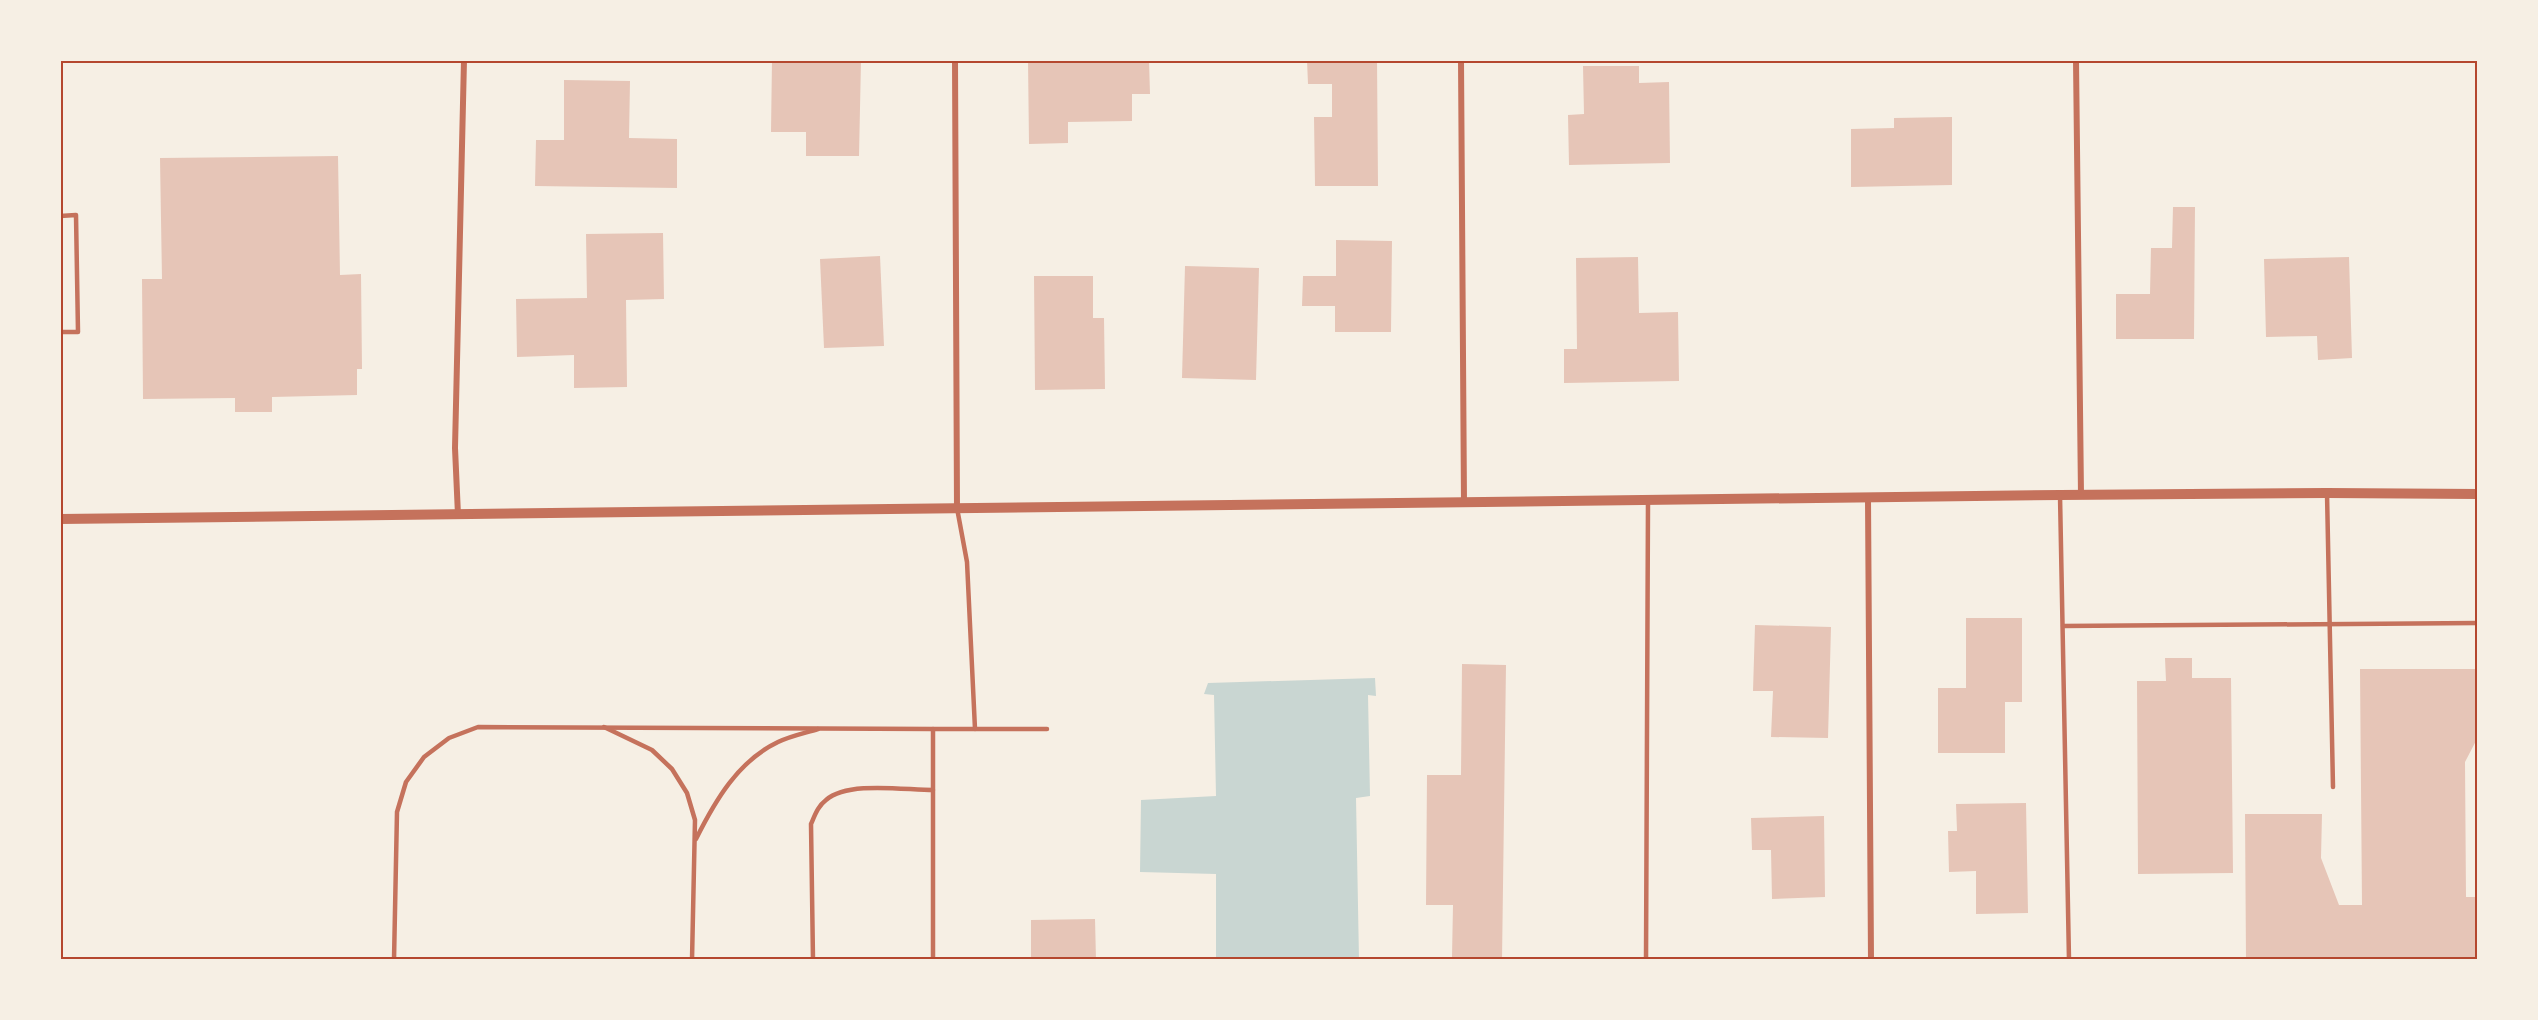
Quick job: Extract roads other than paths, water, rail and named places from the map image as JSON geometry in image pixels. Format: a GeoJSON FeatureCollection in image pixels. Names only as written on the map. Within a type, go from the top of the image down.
{"type":"FeatureCollection","features":[{"type":"Feature","properties":{"kind":"street"},"geometry":{"type":"LineString","coordinates":[[458,514],[456,436],[464,60]]}},
{"type":"Feature","properties":{"kind":"street"},"geometry":{"type":"LineString","coordinates":[[955,60],[957,508]]}},
{"type":"Feature","properties":{"kind":"street"},"geometry":{"type":"LineString","coordinates":[[1461,60],[1464,502]]}},
{"type":"Feature","properties":{"kind":"street"},"geometry":{"type":"LineString","coordinates":[[2076,60],[2081,495]]}},
{"type":"Feature","properties":{"kind":"street"},"geometry":{"type":"LineString","coordinates":[[60,519],[2061,495],[2478,494]]}},
{"type":"Feature","properties":{"kind":"street"},"geometry":{"type":"LineString","coordinates":[[1868,498],[1871,960]]}},
{"type":"Feature","properties":{"kind":"lane"},"geometry":{"type":"LineString","coordinates":[[60,216],[76,215],[78,332],[60,332]]}},
{"type":"Feature","properties":{"kind":"lane"},"geometry":{"type":"LineString","coordinates":[[2327,493],[2333,787]]}},
{"type":"Feature","properties":{"kind":"lane"},"geometry":{"type":"LineString","coordinates":[[2061,495],[2069,960]]}},
{"type":"Feature","properties":{"kind":"lane"},"geometry":{"type":"LineString","coordinates":[[1646,960],[1648,500]]}},
{"type":"Feature","properties":{"kind":"lane"},"geometry":{"type":"LineString","coordinates":[[957,508],[967,562],[975,729]]}},
{"type":"Feature","properties":{"kind":"lane"},"geometry":{"type":"LineString","coordinates":[[2063,626],[2478,623]]}},
{"type":"Feature","properties":{"kind":"lane"},"geometry":{"type":"LineString","coordinates":[[394,960],[397,812],[406,783],[424,757],[449,738],[478,728],[601,726],[1047,729]]}},
{"type":"Feature","properties":{"kind":"lane"},"geometry":{"type":"LineString","coordinates":[[601,726],[652,750],[672,769],[687,793],[695,820],[692,960]]}},
{"type":"Feature","properties":{"kind":"lane"},"geometry":{"type":"LineString","coordinates":[[695,842],[714,802],[742,768],[777,742],[821,728]]}},
{"type":"Feature","properties":{"kind":"lane"},"geometry":{"type":"LineString","coordinates":[[933,729],[933,960]]}},
{"type":"Feature","properties":{"kind":"lane"},"geometry":{"type":"LineString","coordinates":[[813,960],[811,824],[816,811],[825,800],[850,789],[933,790]]}}]}
